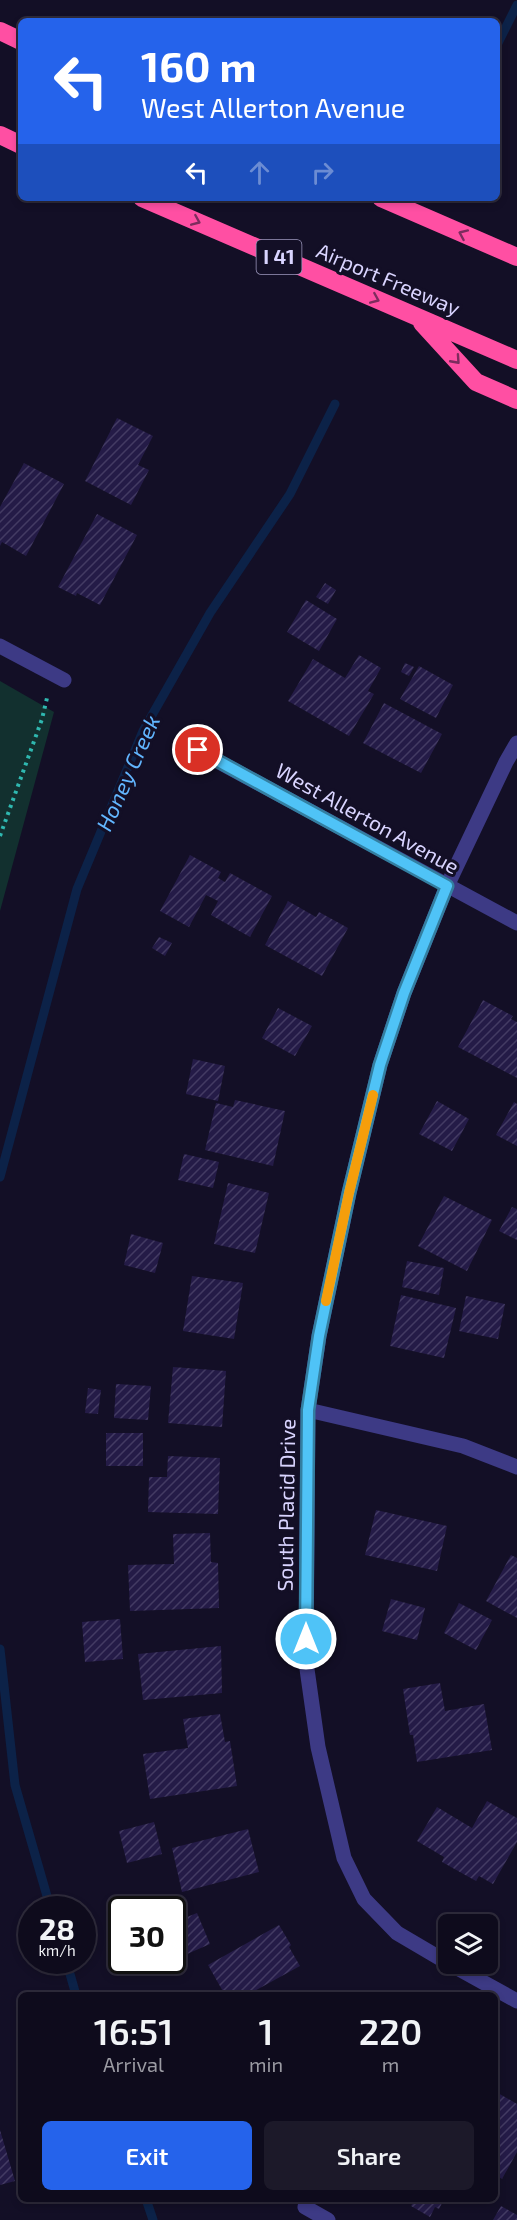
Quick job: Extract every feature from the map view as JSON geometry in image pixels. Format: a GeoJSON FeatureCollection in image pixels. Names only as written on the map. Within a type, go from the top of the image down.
{"type":"FeatureCollection","features":[{"type":"Feature","properties":{"kind":"highway"},"geometry":{"type":"LineString","coordinates":[[0,31],[18,40]]}},
{"type":"Feature","properties":{"kind":"highway"},"geometry":{"type":"LineString","coordinates":[[0,135],[18,144]]}},
{"type":"Feature","properties":{"kind":"highway","name":"Airport Freeway"},"geometry":{"type":"LineString","coordinates":[[149,201],[517,360]]}},
{"type":"Feature","properties":{"kind":"highway"},"geometry":{"type":"LineString","coordinates":[[388,201],[517,257]]}},
{"type":"Feature","properties":{"kind":"highway"},"geometry":{"type":"LineString","coordinates":[[417,317],[476,382],[517,400]]}},
{"type":"Feature","properties":{"kind":"street"},"geometry":{"type":"LineString","coordinates":[[0,646],[58,677]]}},
{"type":"Feature","properties":{"kind":"street","name":"South Placid Drive"},"geometry":{"type":"LineString","coordinates":[[438,1957],[397,1933],[364,1899],[344,1858],[318,1747],[306,1662],[308,1410],[321,1325],[349,1193],[380,1065],[404,993],[447,886],[517,743]]}},
{"type":"Feature","properties":{"kind":"street","name":"West Allerton Avenue"},"geometry":{"type":"LineString","coordinates":[[198,750],[517,923]]}},
{"type":"Feature","properties":{"kind":"street"},"geometry":{"type":"LineString","coordinates":[[308,1410],[463,1446],[517,1467]]}},
{"type":"Feature","properties":{"kind":"street","name":"South Placid Drive"},"geometry":{"type":"LineString","coordinates":[[469,1974],[517,2001]]}},
{"type":"Feature","properties":{"kind":"street"},"geometry":{"type":"LineString","coordinates":[[305,2207],[328,2220]]}},
{"type":"Feature","properties":{"kind":"path"},"geometry":{"type":"LineString","coordinates":[[0,836],[58,677]]}},
{"type":"Feature","properties":{"kind":"green space"},"geometry":{"type":"Polygon","coordinates":[[[0,681],[54,712],[0,911],[0,681]]]}},
{"type":"Feature","properties":{"kind":"building"},"geometry":{"type":"Polygon","coordinates":[[[117,418],[153,436],[138,465],[149,470],[131,505],[85,481],[117,418]]]}},
{"type":"Feature","properties":{"kind":"building"},"geometry":{"type":"Polygon","coordinates":[[[24,463],[64,484],[26,556],[2,542],[0,546],[0,507],[24,463]]]}},
{"type":"Feature","properties":{"kind":"building"},"geometry":{"type":"Polygon","coordinates":[[[97,514],[137,535],[100,605],[77,593],[76,596],[58,587],[97,514]]]}},
{"type":"Feature","properties":{"kind":"building"},"geometry":{"type":"Polygon","coordinates":[[[325,583],[336,590],[328,604],[316,597],[325,583]]]}},
{"type":"Feature","properties":{"kind":"building"},"geometry":{"type":"Polygon","coordinates":[[[306,600],[337,619],[319,651],[287,632],[306,600]]]}},
{"type":"Feature","properties":{"kind":"building"},"geometry":{"type":"Polygon","coordinates":[[[359,655],[381,668],[368,691],[374,694],[349,736],[288,701],[313,659],[345,678],[359,655]]]}},
{"type":"Feature","properties":{"kind":"building"},"geometry":{"type":"Polygon","coordinates":[[[405,663],[414,667],[409,676],[401,672],[405,663]]]}},
{"type":"Feature","properties":{"kind":"building"},"geometry":{"type":"Polygon","coordinates":[[[419,666],[453,685],[436,718],[400,699],[419,666]]]}},
{"type":"Feature","properties":{"kind":"building"},"geometry":{"type":"Polygon","coordinates":[[[384,703],[442,734],[421,773],[363,743],[384,703]]]}},
{"type":"Feature","properties":{"kind":"building"},"geometry":{"type":"Polygon","coordinates":[[[190,855],[221,872],[218,878],[225,882],[230,873],[272,896],[250,937],[211,915],[218,901],[206,895],[189,927],[160,911],[190,855]]]}},
{"type":"Feature","properties":{"kind":"building"},"geometry":{"type":"Polygon","coordinates":[[[288,901],[316,917],[319,912],[348,928],[322,976],[265,945],[288,901]]]}},
{"type":"Feature","properties":{"kind":"building"},"geometry":{"type":"Polygon","coordinates":[[[159,937],[172,943],[165,956],[152,948],[159,937]]]}},
{"type":"Feature","properties":{"kind":"building"},"geometry":{"type":"Polygon","coordinates":[[[483,1000],[513,1016],[511,1019],[517,1022],[517,1078],[458,1047],[483,1000]]]}},
{"type":"Feature","properties":{"kind":"building"},"geometry":{"type":"Polygon","coordinates":[[[278,1008],[312,1026],[295,1056],[262,1038],[278,1008]]]}},
{"type":"Feature","properties":{"kind":"building"},"geometry":{"type":"Polygon","coordinates":[[[193,1059],[225,1066],[218,1101],[186,1094],[193,1059]]]}},
{"type":"Feature","properties":{"kind":"building"},"geometry":{"type":"Polygon","coordinates":[[[235,1100],[285,1111],[273,1166],[205,1150],[216,1103],[233,1107],[235,1100]]]}},
{"type":"Feature","properties":{"kind":"building"},"geometry":{"type":"Polygon","coordinates":[[[437,1101],[469,1119],[452,1151],[419,1134],[437,1101]]]}},
{"type":"Feature","properties":{"kind":"building"},"geometry":{"type":"Polygon","coordinates":[[[514,1102],[517,1104],[517,1146],[496,1135],[514,1102]]]}},
{"type":"Feature","properties":{"kind":"building"},"geometry":{"type":"Polygon","coordinates":[[[184,1154],[219,1162],[213,1188],[178,1180],[184,1154]]]}},
{"type":"Feature","properties":{"kind":"building"},"geometry":{"type":"Polygon","coordinates":[[[228,1183],[269,1193],[255,1253],[214,1244],[228,1183]]]}},
{"type":"Feature","properties":{"kind":"building"},"geometry":{"type":"Polygon","coordinates":[[[444,1196],[492,1220],[467,1271],[418,1246],[444,1196]]]}},
{"type":"Feature","properties":{"kind":"building"},"geometry":{"type":"Polygon","coordinates":[[[512,1207],[517,1209],[517,1240],[499,1231],[512,1207]]]}},
{"type":"Feature","properties":{"kind":"building"},"geometry":{"type":"Polygon","coordinates":[[[131,1234],[163,1243],[155,1273],[124,1265],[131,1234]]]}},
{"type":"Feature","properties":{"kind":"building"},"geometry":{"type":"Polygon","coordinates":[[[407,1261],[444,1268],[439,1295],[402,1287],[407,1261]]]}},
{"type":"Feature","properties":{"kind":"building"},"geometry":{"type":"Polygon","coordinates":[[[192,1276],[243,1283],[234,1339],[183,1331],[192,1276]]]}},
{"type":"Feature","properties":{"kind":"building"},"geometry":{"type":"Polygon","coordinates":[[[401,1295],[456,1308],[444,1358],[390,1346],[401,1295]]]}},
{"type":"Feature","properties":{"kind":"building"},"geometry":{"type":"Polygon","coordinates":[[[466,1296],[505,1304],[498,1339],[459,1331],[466,1296]]]}},
{"type":"Feature","properties":{"kind":"building"},"geometry":{"type":"Polygon","coordinates":[[[173,1367],[226,1371],[222,1427],[168,1423],[173,1367]]]}},
{"type":"Feature","properties":{"kind":"building"},"geometry":{"type":"Polygon","coordinates":[[[116,1384],[151,1386],[148,1420],[114,1418],[116,1384]]]}},
{"type":"Feature","properties":{"kind":"building"},"geometry":{"type":"Polygon","coordinates":[[[88,1388],[101,1390],[98,1414],[85,1413],[88,1388]]]}},
{"type":"Feature","properties":{"kind":"building"},"geometry":{"type":"Polygon","coordinates":[[[106,1433],[143,1433],[143,1466],[106,1466],[106,1433]]]}},
{"type":"Feature","properties":{"kind":"building"},"geometry":{"type":"Polygon","coordinates":[[[168,1456],[220,1458],[218,1514],[148,1512],[149,1477],[167,1477],[168,1456]]]}},
{"type":"Feature","properties":{"kind":"building"},"geometry":{"type":"Polygon","coordinates":[[[376,1510],[447,1526],[437,1571],[365,1555],[376,1510]]]}},
{"type":"Feature","properties":{"kind":"building"},"geometry":{"type":"Polygon","coordinates":[[[210,1533],[211,1562],[218,1563],[219,1608],[130,1611],[128,1565],[174,1564],[173,1534],[210,1533]]]}},
{"type":"Feature","properties":{"kind":"building"},"geometry":{"type":"Polygon","coordinates":[[[511,1555],[517,1558],[517,1618],[486,1601],[511,1555]]]}},
{"type":"Feature","properties":{"kind":"building"},"geometry":{"type":"Polygon","coordinates":[[[391,1599],[425,1608],[417,1640],[382,1631],[391,1599]]]}},
{"type":"Feature","properties":{"kind":"building"},"geometry":{"type":"Polygon","coordinates":[[[459,1603],[492,1620],[476,1650],[444,1633],[459,1603]]]}},
{"type":"Feature","properties":{"kind":"building"},"geometry":{"type":"Polygon","coordinates":[[[120,1619],[123,1659],[85,1662],[82,1622],[120,1619]]]}},
{"type":"Feature","properties":{"kind":"building"},"geometry":{"type":"Polygon","coordinates":[[[221,1646],[222,1693],[143,1700],[138,1654],[221,1646]]]}},
{"type":"Feature","properties":{"kind":"building"},"geometry":{"type":"Polygon","coordinates":[[[440,1683],[445,1711],[484,1704],[492,1750],[417,1762],[403,1689],[440,1683]]]}},
{"type":"Feature","properties":{"kind":"building"},"geometry":{"type":"Polygon","coordinates":[[[220,1714],[225,1742],[230,1741],[237,1786],[150,1799],[143,1754],[188,1748],[183,1719],[220,1714]]]}},
{"type":"Feature","properties":{"kind":"building"},"geometry":{"type":"Polygon","coordinates":[[[487,1801],[517,1818],[517,1842],[493,1884],[479,1876],[476,1881],[442,1862],[444,1857],[417,1841],[437,1807],[472,1828],[487,1801]]]}},
{"type":"Feature","properties":{"kind":"building"},"geometry":{"type":"Polygon","coordinates":[[[154,1822],[162,1854],[127,1863],[119,1831],[154,1822]]]}},
{"type":"Feature","properties":{"kind":"building"},"geometry":{"type":"Polygon","coordinates":[[[248,1829],[259,1872],[182,1892],[172,1848],[248,1829]]]}},
{"type":"Feature","properties":{"kind":"building"},"geometry":{"type":"Polygon","coordinates":[[[197,1913],[210,1944],[186,1954],[186,1917],[197,1913]]]}},
{"type":"Feature","properties":{"kind":"building"},"geometry":{"type":"Polygon","coordinates":[[[279,1925],[300,1966],[252,1992],[223,1992],[208,1965],[279,1925]]]}},
{"type":"Feature","properties":{"kind":"building"},"geometry":{"type":"Polygon","coordinates":[[[498,2093],[517,2104],[517,2152],[502,2179],[499,2177],[498,2179],[498,2093]]]}},
{"type":"Feature","properties":{"kind":"building"},"geometry":{"type":"Polygon","coordinates":[[[0,2130],[15,2181],[0,2185],[0,2130]]]}},
{"type":"Feature","properties":{"kind":"building"},"geometry":{"type":"Polygon","coordinates":[[[413,2202],[442,2202],[439,2209],[435,2207],[430,2217],[411,2206],[413,2202]]]}},
{"type":"Feature","properties":{"kind":"building"},"geometry":{"type":"Polygon","coordinates":[[[501,2206],[517,2215],[517,2220],[493,2220],[501,2206]]]}},
{"type":"Feature","properties":{"kind":"waterway","name":"Honey Creek"},"geometry":{"type":"LineString","coordinates":[[500,39],[517,5]]}},
{"type":"Feature","properties":{"kind":"waterway","name":"Honey Creek"},"geometry":{"type":"LineString","coordinates":[[0,1177],[77,889],[143,731],[210,613],[290,494],[335,404]]}},
{"type":"Feature","properties":{"kind":"waterway","name":"Honey Creek"},"geometry":{"type":"LineString","coordinates":[[0,1649],[15,1785],[47,1896]]}},
{"type":"Feature","properties":{"kind":"waterway","name":"Honey Creek"},"geometry":{"type":"LineString","coordinates":[[70,1974],[75,1992]]}},
{"type":"Feature","properties":{"kind":"waterway","name":"Honey Creek"},"geometry":{"type":"LineString","coordinates":[[147,2202],[153,2220]]}},
{"type":"Feature","properties":{"kind":"slow traffic"},"geometry":{"type":"LineString","coordinates":[[326,1301],[373,1095]]}},
{"type":"Feature","properties":{"kind":"route"},"geometry":{"type":"LineString","coordinates":[[198,750],[447,886],[404,993],[380,1065],[349,1193],[319,1336],[308,1410],[306,1639]]}}]}
